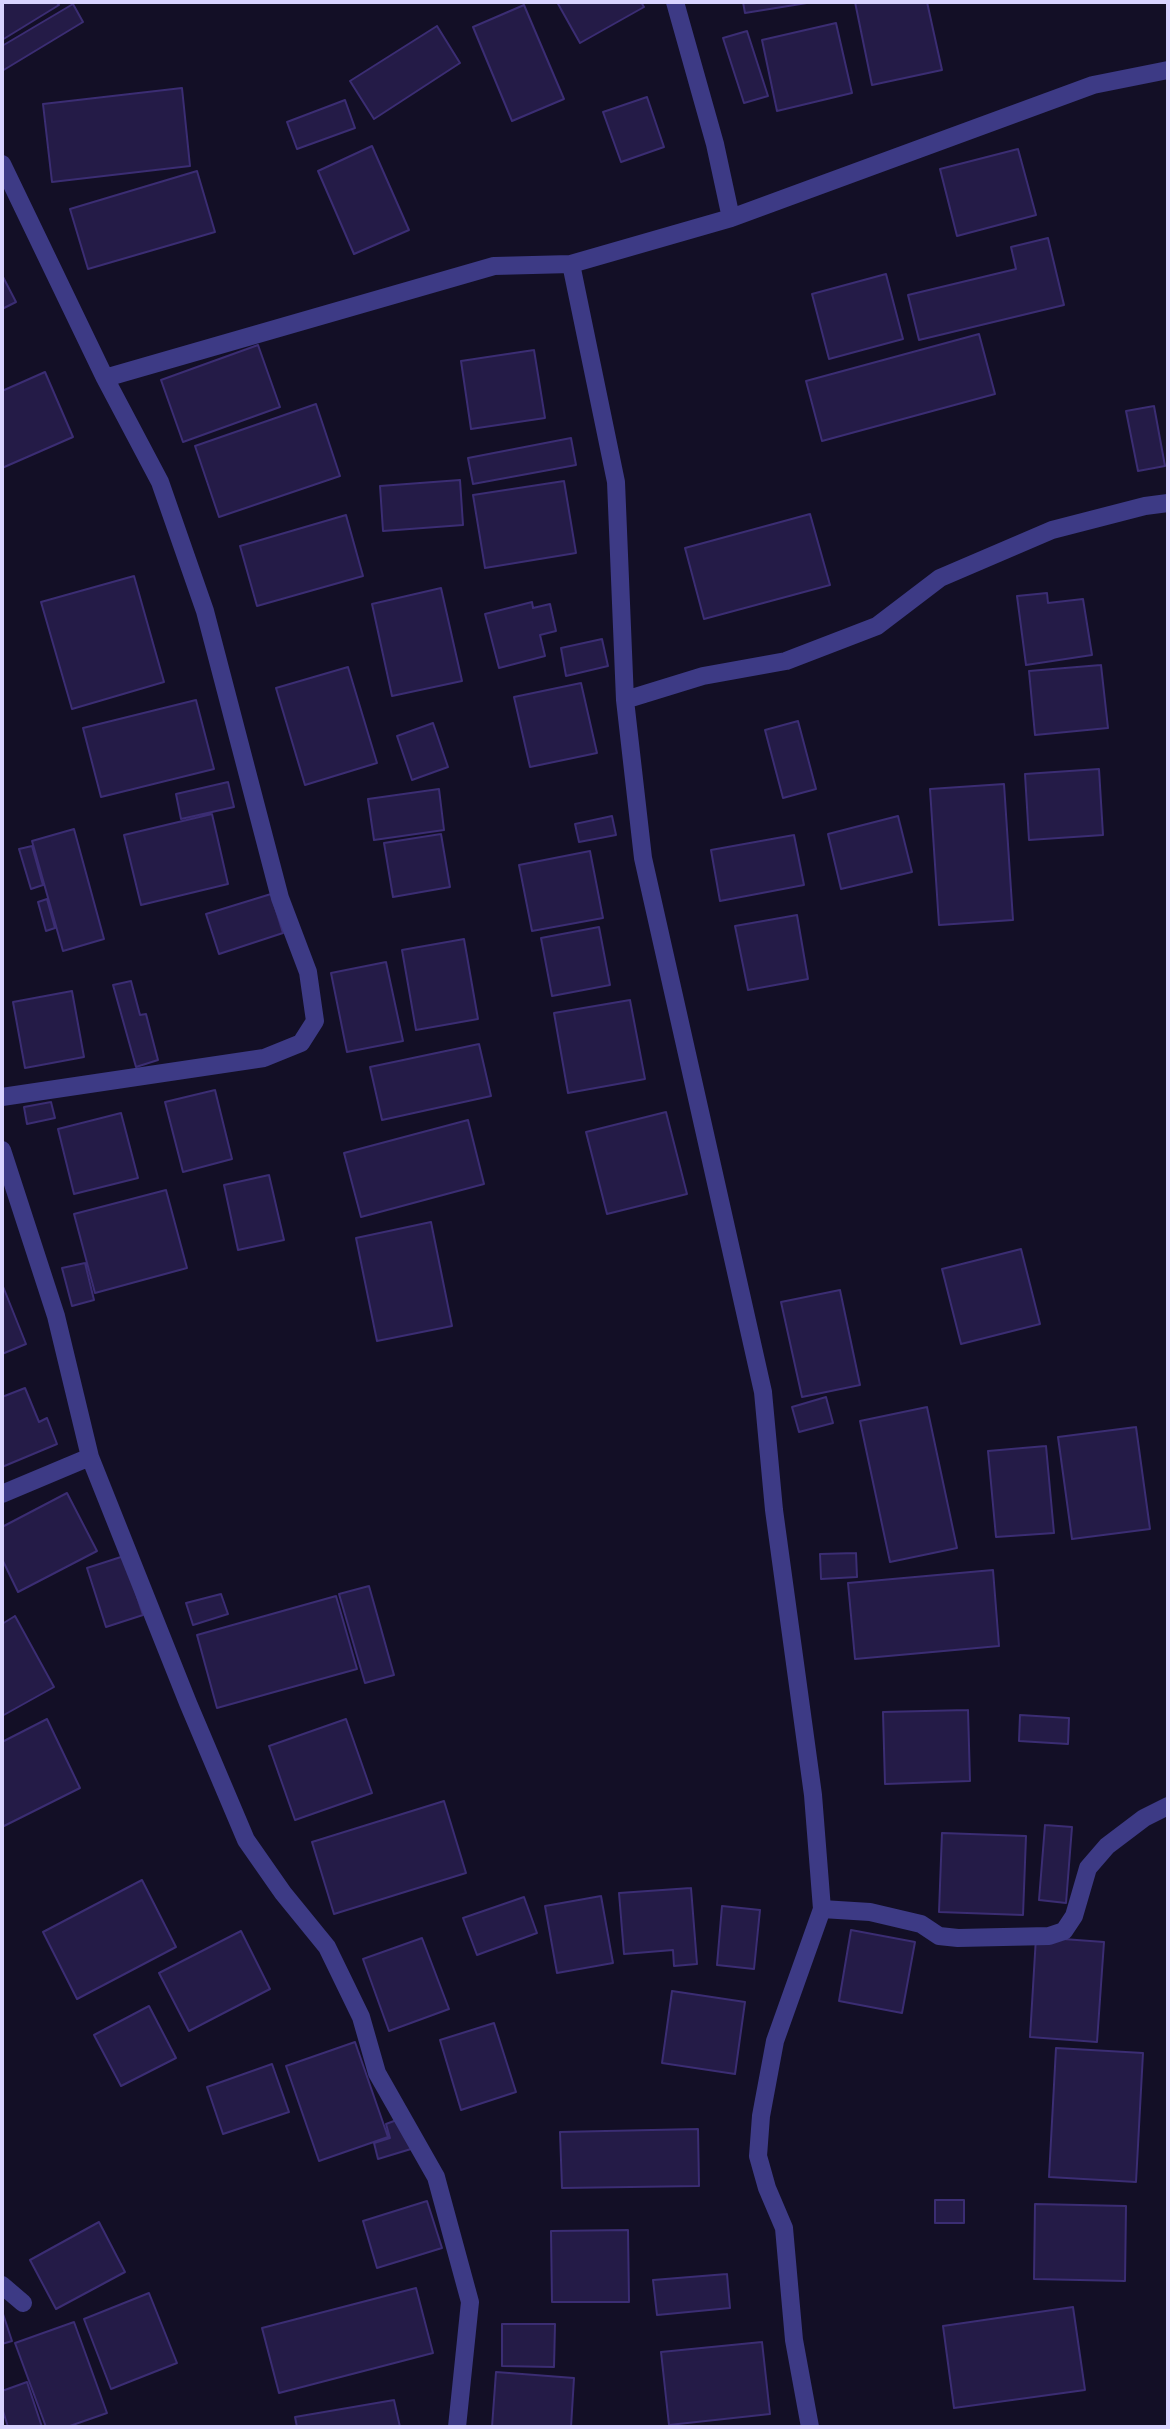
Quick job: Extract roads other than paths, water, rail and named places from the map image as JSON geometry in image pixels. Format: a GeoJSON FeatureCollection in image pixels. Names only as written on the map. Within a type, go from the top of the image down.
{"type":"FeatureCollection","features":[{"type":"Feature","properties":{"kind":"street"},"geometry":{"type":"LineString","coordinates":[[676,2],[715,144],[731,218]]}},
{"type":"Feature","properties":{"kind":"street"},"geometry":{"type":"LineString","coordinates":[[105,378],[494,266],[571,264],[731,218],[1093,85],[1168,70]]}},
{"type":"Feature","properties":{"kind":"street"},"geometry":{"type":"LineString","coordinates":[[2,164],[105,378],[160,482],[205,611],[280,898],[308,972],[314,1021],[301,1042],[264,1058],[2,1097]]}},
{"type":"Feature","properties":{"kind":"street"},"geometry":{"type":"LineString","coordinates":[[571,264],[616,482],[625,700],[643,858],[763,1392],[774,1510],[811,1783],[822,1909],[775,2041],[761,2116],[758,2156],[767,2188],[784,2228],[794,2340],[810,2427]]}},
{"type":"Feature","properties":{"kind":"street"},"geometry":{"type":"LineString","coordinates":[[625,700],[702,676],[786,661],[877,626],[940,578],[1052,530],[1145,506],[1168,503]]}},
{"type":"Feature","properties":{"kind":"street"},"geometry":{"type":"LineString","coordinates":[[2,1150],[56,1316],[90,1457],[188,1703],[246,1840],[283,1893],[327,1947],[361,2017],[377,2073],[436,2177],[470,2302],[457,2427]]}},
{"type":"Feature","properties":{"kind":"street"},"geometry":{"type":"LineString","coordinates":[[2,1494],[90,1457]]}},
{"type":"Feature","properties":{"kind":"street"},"geometry":{"type":"LineString","coordinates":[[822,1909],[883,1915],[920,1924],[939,1936],[1049,1936],[1064,1931],[1074,1916],[1088,1868],[1107,1846],[1144,1818],[1168,1806]]}},
{"type":"Feature","properties":{"kind":"street"},"geometry":{"type":"LineString","coordinates":[[2,2285],[23,2303]]}}]}
